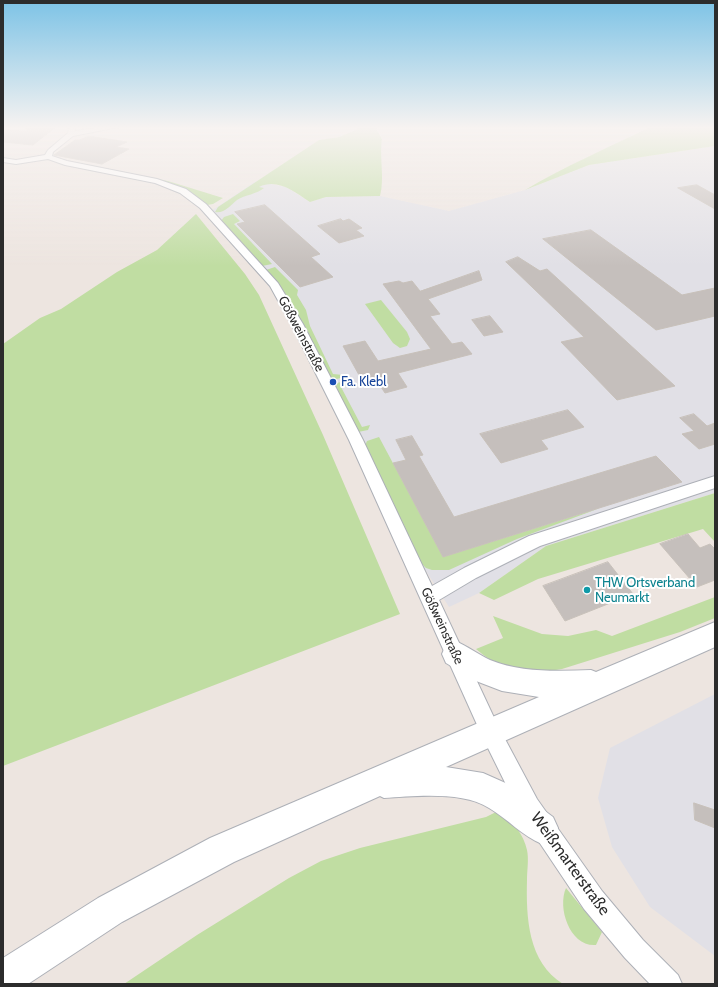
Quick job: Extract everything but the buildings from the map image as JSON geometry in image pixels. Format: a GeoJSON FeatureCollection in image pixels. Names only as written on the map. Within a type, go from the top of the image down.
{"type":"FeatureCollection","features":[{"type":"Feature","properties":{"kind":"main road"},"geometry":{"type":"LineString","coordinates":[[3,979],[110,910],[161,881],[222,850],[490,731],[715,634]]}},
{"type":"Feature","properties":{"kind":"main road"},"geometry":{"type":"LineString","coordinates":[[455,654],[477,667],[507,678],[548,684],[601,683]]}},
{"type":"Feature","properties":{"kind":"main road"},"geometry":{"type":"LineString","coordinates":[[372,784],[413,781],[469,785],[483,788],[504,799],[542,828]]}},
{"type":"Feature","properties":{"kind":"street","name":"Gößweinstraße"},"geometry":{"type":"LineString","coordinates":[[116,173],[157,181],[183,191],[203,206],[268,277],[297,324],[356,440],[490,731]]}},
{"type":"Feature","properties":{"kind":"street"},"geometry":{"type":"LineString","coordinates":[[429,597],[470,573],[535,542],[715,482]]}},
{"type":"Feature","properties":{"kind":"street","name":"Weißmarterstraße"},"geometry":{"type":"LineString","coordinates":[[490,731],[519,789],[542,828],[593,900],[634,949],[669,984]]}},
{"type":"Feature","properties":{"kind":"shaded area"},"geometry":{"type":"Polygon","coordinates":[[[568,173],[715,173],[715,493],[546,546],[479,593],[449,607],[421,563],[296,313],[211,211],[256,181],[286,187],[310,202],[326,197],[380,196],[449,211],[525,190],[568,173]]]}},
{"type":"Feature","properties":{"kind":"shaded area"},"geometry":{"type":"Polygon","coordinates":[[[715,694],[715,956],[650,907],[612,847],[598,798],[610,748],[715,694]]]}},
{"type":"Feature","properties":{"kind":"green space"},"geometry":{"type":"Polygon","coordinates":[[[122,173],[168,181],[223,198],[213,204],[207,205],[196,196],[183,189],[143,177],[122,173]]]}},
{"type":"Feature","properties":{"kind":"green space"},"geometry":{"type":"Polygon","coordinates":[[[269,173],[382,173],[380,196],[326,197],[310,202],[286,187],[273,184],[259,187],[264,188],[237,200],[230,207],[221,212],[215,212],[218,207],[269,173]]]}},
{"type":"Feature","properties":{"kind":"green space"},"geometry":{"type":"Polygon","coordinates":[[[555,173],[568,173],[525,190],[555,173]]]}},
{"type":"Feature","properties":{"kind":"green space"},"geometry":{"type":"Polygon","coordinates":[[[196,214],[245,274],[259,295],[323,435],[400,614],[3,766],[3,344],[40,318],[61,309],[117,272],[157,250],[196,214]]]}},
{"type":"Feature","properties":{"kind":"green space"},"geometry":{"type":"Polygon","coordinates":[[[233,214],[240,221],[234,224],[272,264],[262,266],[221,221],[224,217],[233,214]]]}},
{"type":"Feature","properties":{"kind":"green space"},"geometry":{"type":"Polygon","coordinates":[[[275,267],[298,290],[297,295],[306,310],[310,326],[333,374],[343,375],[344,377],[330,381],[266,270],[275,267]]]}},
{"type":"Feature","properties":{"kind":"green space"},"geometry":{"type":"Polygon","coordinates":[[[381,300],[407,332],[410,339],[407,346],[400,348],[393,343],[365,304],[381,300]]]}},
{"type":"Feature","properties":{"kind":"green space"},"geometry":{"type":"Polygon","coordinates":[[[346,381],[349,385],[341,387],[362,427],[370,425],[368,430],[358,432],[332,384],[346,381]]]}},
{"type":"Feature","properties":{"kind":"green space"},"geometry":{"type":"Polygon","coordinates":[[[379,437],[443,557],[600,508],[517,539],[449,570],[432,570],[426,568],[421,563],[364,448],[367,441],[379,437]]]}},
{"type":"Feature","properties":{"kind":"green space"},"geometry":{"type":"Polygon","coordinates":[[[715,493],[715,542],[703,529],[538,579],[494,600],[479,593],[546,546],[715,493]]]}},
{"type":"Feature","properties":{"kind":"green space"},"geometry":{"type":"Polygon","coordinates":[[[715,597],[715,618],[680,632],[562,669],[538,672],[516,670],[496,663],[476,649],[503,638],[493,616],[542,634],[568,636],[596,630],[612,636],[715,597]]]}},
{"type":"Feature","properties":{"kind":"green space"},"geometry":{"type":"Polygon","coordinates":[[[500,810],[517,828],[527,850],[527,909],[536,951],[542,964],[551,975],[563,984],[124,984],[197,935],[289,878],[321,861],[360,848],[486,817],[500,810]]]}},
{"type":"Feature","properties":{"kind":"green space"},"geometry":{"type":"Polygon","coordinates":[[[566,888],[602,932],[596,945],[587,944],[579,940],[568,925],[563,906],[566,888]]]}},
{"type":"Feature","properties":{"kind":"place","name":"Fa. Klebl"},"geometry":{"type":"Point","coordinates":[333,382]}},
{"type":"Feature","properties":{"kind":"place","name":"THW Ortsverband Neumarkt"},"geometry":{"type":"Point","coordinates":[587,590]}}]}
